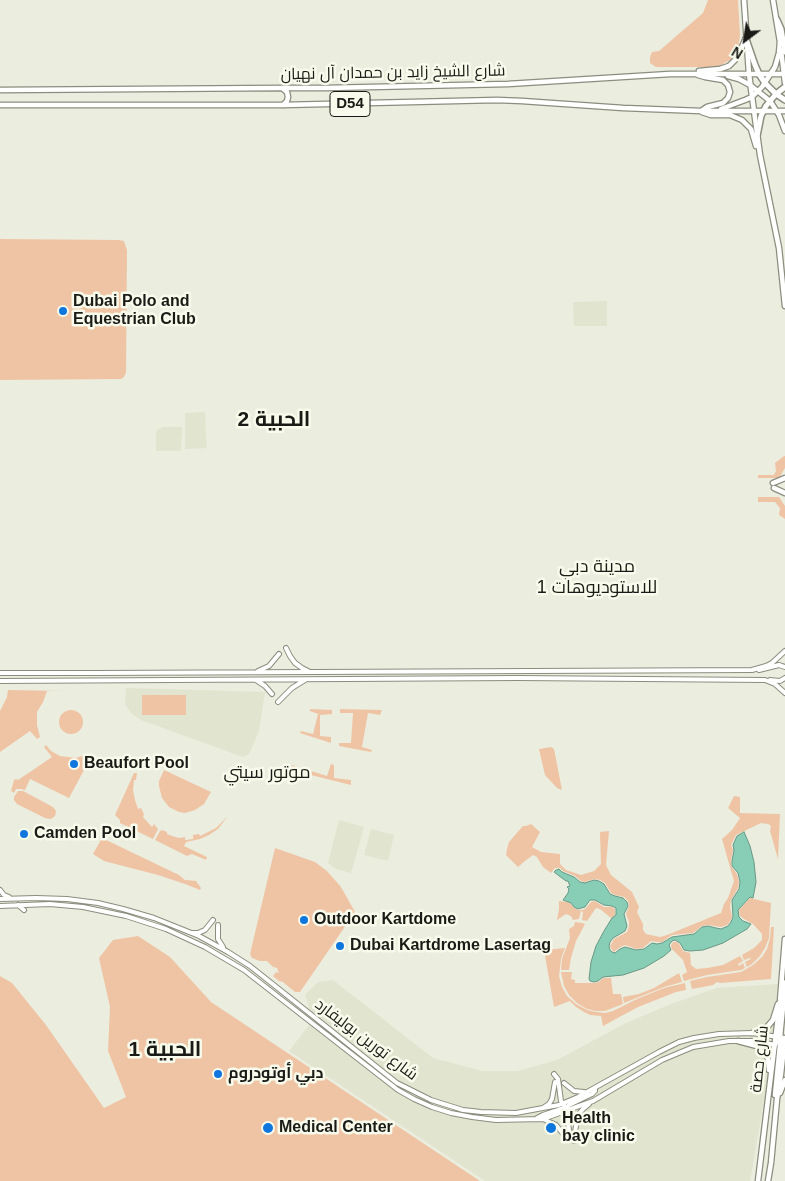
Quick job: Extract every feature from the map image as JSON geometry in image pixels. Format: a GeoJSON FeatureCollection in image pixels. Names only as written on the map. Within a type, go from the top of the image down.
{"type":"FeatureCollection","features":[{"type":"Feature","properties":{"kind":"highway"},"geometry":{"type":"LineString","coordinates":[[777,20],[781,29],[785,52]]}},
{"type":"Feature","properties":{"kind":"highway"},"geometry":{"type":"LineString","coordinates":[[746,39],[759,74],[765,83],[785,100]]}},
{"type":"Feature","properties":{"kind":"highway"},"geometry":{"type":"LineString","coordinates":[[757,136],[761,116],[770,101],[785,85]]}},
{"type":"Feature","properties":{"kind":"main road"},"geometry":{"type":"LineString","coordinates":[[744,0],[748,74],[760,155],[779,248],[785,306]]}},
{"type":"Feature","properties":{"kind":"main road"},"geometry":{"type":"LineString","coordinates":[[773,0],[785,85]]}},
{"type":"Feature","properties":{"kind":"main road"},"geometry":{"type":"LineString","coordinates":[[696,73],[702,70],[720,69],[733,63],[742,51],[743,43],[746,39]]}},
{"type":"Feature","properties":{"kind":"main road"},"geometry":{"type":"LineString","coordinates":[[715,111],[752,97],[758,91],[776,64],[780,41]]}},
{"type":"Feature","properties":{"kind":"main road"},"geometry":{"type":"LineString","coordinates":[[696,73],[705,77],[723,80],[728,85],[730,92],[728,98],[723,103],[707,107],[701,111]]}},
{"type":"Feature","properties":{"kind":"main road","name":"شارع الشيخ زايد بن حمدان آل نهيان"},"geometry":{"type":"LineString","coordinates":[[0,90],[335,88],[508,84],[584,80],[615,76],[696,73],[784,74]]}},
{"type":"Feature","properties":{"kind":"main road"},"geometry":{"type":"LineString","coordinates":[[723,74],[750,85],[770,101],[777,111],[785,131]]}},
{"type":"Feature","properties":{"kind":"main road"},"geometry":{"type":"LineString","coordinates":[[281,88],[286,90],[288,95],[287,100],[282,104]]}},
{"type":"Feature","properties":{"kind":"main road","name":"شارع الشيخ زايد بن حمدان آل نهيان"},"geometry":{"type":"LineString","coordinates":[[0,105],[514,101],[701,111],[785,111]]}},
{"type":"Feature","properties":{"kind":"main road"},"geometry":{"type":"LineString","coordinates":[[701,111],[711,115],[730,115],[742,120],[751,129],[760,155]]}},
{"type":"Feature","properties":{"kind":"main road"},"geometry":{"type":"LineString","coordinates":[[785,478],[773,486],[785,493]]}},
{"type":"Feature","properties":{"kind":"main road"},"geometry":{"type":"LineString","coordinates":[[286,648],[295,663],[310,672]]}},
{"type":"Feature","properties":{"kind":"main road"},"geometry":{"type":"LineString","coordinates":[[752,670],[769,664],[785,651]]}},
{"type":"Feature","properties":{"kind":"main road"},"geometry":{"type":"LineString","coordinates":[[255,672],[269,666],[279,654]]}},
{"type":"Feature","properties":{"kind":"main road"},"geometry":{"type":"LineString","coordinates":[[0,673],[763,670],[778,665],[785,667]]}},
{"type":"Feature","properties":{"kind":"main road"},"geometry":{"type":"LineString","coordinates":[[0,681],[534,678],[780,681],[785,678]]}},
{"type":"Feature","properties":{"kind":"main road"},"geometry":{"type":"LineString","coordinates":[[254,679],[266,686],[272,694]]}},
{"type":"Feature","properties":{"kind":"main road"},"geometry":{"type":"LineString","coordinates":[[278,702],[292,688],[309,679]]}},
{"type":"Feature","properties":{"kind":"main road"},"geometry":{"type":"LineString","coordinates":[[765,680],[775,684],[785,693]]}},
{"type":"Feature","properties":{"kind":"main road"},"geometry":{"type":"LineString","coordinates":[[0,890],[4,895],[11,898]]}},
{"type":"Feature","properties":{"kind":"main road","name":"شارع تورين بوليفارد"},"geometry":{"type":"LineString","coordinates":[[0,899],[67,899],[93,902],[154,918],[193,933],[228,952],[257,971],[397,1083],[422,1096],[454,1108],[491,1113],[516,1113],[565,1107],[593,1101],[673,1054],[693,1047],[738,1041],[756,1041],[781,1046]]}},
{"type":"Feature","properties":{"kind":"main road"},"geometry":{"type":"LineString","coordinates":[[50,904],[54,902],[67,903],[67,899]]}},
{"type":"Feature","properties":{"kind":"main road","name":"شارع تورين بوليفارد"},"geometry":{"type":"LineString","coordinates":[[0,906],[50,904],[98,909],[126,916],[210,950],[244,970],[405,1094],[421,1103],[440,1110],[485,1119],[543,1119],[587,1092],[679,1042],[731,1033],[752,1033],[780,1037]]}},
{"type":"Feature","properties":{"kind":"main road"},"geometry":{"type":"LineString","coordinates":[[18,905],[24,910]]}},
{"type":"Feature","properties":{"kind":"main road"},"geometry":{"type":"LineString","coordinates":[[51,910],[56,905]]}},
{"type":"Feature","properties":{"kind":"main road"},"geometry":{"type":"LineString","coordinates":[[193,933],[204,930],[213,920]]}},
{"type":"Feature","properties":{"kind":"main road"},"geometry":{"type":"LineString","coordinates":[[218,925],[218,940],[228,952]]}},
{"type":"Feature","properties":{"kind":"main road","name":"شارع حصة"},"geometry":{"type":"LineString","coordinates":[[768,1181],[781,1046],[780,1001],[785,939]]}},
{"type":"Feature","properties":{"kind":"main road"},"geometry":{"type":"LineString","coordinates":[[781,1046],[784,987],[782,980]]}},
{"type":"Feature","properties":{"kind":"main road"},"geometry":{"type":"LineString","coordinates":[[270,997],[273,993]]}},
{"type":"Feature","properties":{"kind":"main road"},"geometry":{"type":"LineString","coordinates":[[752,1033],[765,1028],[771,1022],[780,1001]]}},
{"type":"Feature","properties":{"kind":"main road"},"geometry":{"type":"LineString","coordinates":[[336,1042],[337,1039],[342,1040]]}},
{"type":"Feature","properties":{"kind":"main road"},"geometry":{"type":"LineString","coordinates":[[738,1041],[757,1046],[765,1053],[769,1062],[771,1080]]}},
{"type":"Feature","properties":{"kind":"main road","name":"شارع حصة"},"geometry":{"type":"LineString","coordinates":[[758,1181],[771,1080],[781,1046]]}},
{"type":"Feature","properties":{"kind":"main road"},"geometry":{"type":"LineString","coordinates":[[377,1074],[383,1076],[384,1073]]}},
{"type":"Feature","properties":{"kind":"main road"},"geometry":{"type":"LineString","coordinates":[[554,1074],[565,1107],[570,1136],[574,1139],[578,1115],[593,1101]]}},
{"type":"Feature","properties":{"kind":"main road"},"geometry":{"type":"LineString","coordinates":[[777,1099],[785,1080]]}},
{"type":"Feature","properties":{"kind":"main road"},"geometry":{"type":"LineString","coordinates":[[541,1109],[549,1104],[552,1099],[555,1082]]}},
{"type":"Feature","properties":{"kind":"main road"},"geometry":{"type":"LineString","coordinates":[[564,1083],[574,1091],[587,1092]]}},
{"type":"Feature","properties":{"kind":"main road"},"geometry":{"type":"LineString","coordinates":[[537,1118],[592,1094],[595,1088]]}},
{"type":"Feature","properties":{"kind":"main road"},"geometry":{"type":"LineString","coordinates":[[543,1119],[556,1125],[564,1135]]}},
{"type":"Feature","properties":{"kind":"shaded area"},"geometry":{"type":"Polygon","coordinates":[[[708,0],[738,0],[740,35],[738,49],[733,58],[718,67],[656,67],[650,63],[652,52],[659,51],[703,13],[708,0]]]}},
{"type":"Feature","properties":{"kind":"shaded area","name":"Dubai Polo and Equestrian Club"},"geometry":{"type":"Polygon","coordinates":[[[0,239],[124,241],[127,250],[126,373],[123,378],[0,380],[0,239]]]}},
{"type":"Feature","properties":{"kind":"shaded area"},"geometry":{"type":"Polygon","coordinates":[[[607,301],[607,326],[574,326],[573,302],[607,301]]]}},
{"type":"Feature","properties":{"kind":"shaded area"},"geometry":{"type":"Polygon","coordinates":[[[205,412],[207,448],[185,449],[185,413],[205,412]]]}},
{"type":"Feature","properties":{"kind":"shaded area"},"geometry":{"type":"Polygon","coordinates":[[[163,427],[182,427],[181,451],[156,451],[156,431],[163,427]]]}},
{"type":"Feature","properties":{"kind":"shaded area"},"geometry":{"type":"Polygon","coordinates":[[[784,456],[785,468],[779,478],[758,478],[758,475],[774,475],[776,471],[775,463],[784,456]]]}},
{"type":"Feature","properties":{"kind":"shaded area"},"geometry":{"type":"Polygon","coordinates":[[[758,497],[779,497],[785,506],[785,519],[779,515],[780,508],[775,502],[758,502],[758,497]]]}},
{"type":"Feature","properties":{"kind":"shaded area"},"geometry":{"type":"Polygon","coordinates":[[[126,688],[265,692],[259,731],[249,754],[243,757],[141,720],[131,713],[125,704],[126,688]]]}},
{"type":"Feature","properties":{"kind":"shaded area"},"geometry":{"type":"Polygon","coordinates":[[[8,690],[64,691],[47,691],[37,712],[37,725],[40,737],[37,739],[30,731],[0,752],[0,711],[7,697],[8,690]]]}},
{"type":"Feature","properties":{"kind":"shaded area"},"geometry":{"type":"Polygon","coordinates":[[[142,695],[186,695],[186,715],[142,715],[142,695]]]}},
{"type":"Feature","properties":{"kind":"shaded area"},"geometry":{"type":"Polygon","coordinates":[[[310,709],[332,710],[332,714],[320,715],[320,736],[331,737],[331,743],[300,733],[301,731],[313,734],[318,714],[310,711],[310,709]]]}},
{"type":"Feature","properties":{"kind":"shaded area"},"geometry":{"type":"Polygon","coordinates":[[[340,709],[382,710],[380,715],[368,713],[362,747],[372,750],[371,752],[339,746],[339,743],[351,743],[353,713],[340,713],[340,709]]]}},
{"type":"Feature","properties":{"kind":"shaded area"},"geometry":{"type":"Polygon","coordinates":[[[71,710],[80,713],[83,722],[80,731],[71,734],[62,731],[59,722],[62,713],[71,710]]]}},
{"type":"Feature","properties":{"kind":"shaded area"},"geometry":{"type":"Polygon","coordinates":[[[46,745],[51,751],[60,756],[76,758],[87,754],[91,757],[69,798],[30,779],[25,790],[16,789],[14,793],[11,791],[14,780],[18,780],[52,757],[44,747],[46,745]]]}},
{"type":"Feature","properties":{"kind":"shaded area"},"geometry":{"type":"Polygon","coordinates":[[[551,747],[554,749],[562,790],[557,788],[545,775],[539,749],[551,747]]]}},
{"type":"Feature","properties":{"kind":"shaded area"},"geometry":{"type":"Polygon","coordinates":[[[331,764],[334,765],[334,778],[351,780],[351,785],[291,770],[292,765],[327,776],[331,764]]]}},
{"type":"Feature","properties":{"kind":"shaded area"},"geometry":{"type":"Polygon","coordinates":[[[164,770],[211,792],[204,804],[195,810],[185,813],[169,807],[162,798],[159,786],[164,770]]]}},
{"type":"Feature","properties":{"kind":"shaded area"},"geometry":{"type":"Polygon","coordinates":[[[134,773],[137,773],[133,790],[138,809],[141,808],[144,814],[143,817],[152,827],[154,824],[158,829],[153,839],[120,823],[120,820],[115,815],[134,773]]]}},
{"type":"Feature","properties":{"kind":"shaded area"},"geometry":{"type":"Polygon","coordinates":[[[18,791],[23,791],[53,807],[56,811],[55,816],[51,819],[45,818],[17,804],[14,797],[18,791]]]}},
{"type":"Feature","properties":{"kind":"shaded area"},"geometry":{"type":"Polygon","coordinates":[[[734,796],[740,797],[740,813],[780,814],[778,859],[770,831],[771,826],[768,824],[761,823],[736,835],[731,845],[733,850],[731,866],[737,874],[739,882],[738,888],[731,900],[732,917],[730,922],[721,927],[702,926],[693,933],[672,935],[662,942],[651,941],[643,948],[636,949],[625,945],[614,952],[612,950],[610,946],[614,939],[627,932],[629,922],[626,914],[629,906],[628,901],[624,897],[611,893],[605,883],[594,879],[585,882],[581,881],[560,868],[555,868],[551,873],[533,855],[518,867],[506,855],[509,842],[523,826],[531,824],[540,832],[532,847],[541,852],[560,854],[560,864],[566,870],[581,875],[594,871],[601,864],[600,832],[609,831],[606,865],[611,875],[632,892],[639,907],[637,912],[646,934],[660,937],[721,913],[734,881],[722,839],[732,830],[740,818],[728,808],[734,796]]]}},
{"type":"Feature","properties":{"kind":"shaded area"},"geometry":{"type":"Polygon","coordinates":[[[228,816],[218,829],[200,839],[186,842],[184,846],[207,857],[206,860],[192,854],[187,856],[155,840],[162,830],[172,836],[185,837],[185,840],[193,839],[193,835],[199,834],[200,836],[216,828],[228,816]]]}},
{"type":"Feature","properties":{"kind":"shaded area"},"geometry":{"type":"Polygon","coordinates":[[[339,820],[364,827],[351,873],[336,869],[328,863],[339,820]]]}},
{"type":"Feature","properties":{"kind":"shaded area"},"geometry":{"type":"Polygon","coordinates":[[[371,829],[394,835],[388,861],[364,855],[371,829]]]}},
{"type":"Feature","properties":{"kind":"shaded area"},"geometry":{"type":"Polygon","coordinates":[[[744,832],[754,862],[756,882],[753,898],[750,897],[738,910],[739,917],[751,924],[747,929],[723,943],[703,950],[684,950],[680,943],[675,940],[669,945],[671,950],[644,968],[623,975],[603,977],[594,982],[590,981],[591,962],[596,946],[612,918],[616,915],[616,908],[595,900],[590,900],[585,907],[578,909],[574,907],[571,903],[563,900],[568,893],[569,889],[567,887],[570,886],[568,881],[554,872],[556,870],[559,869],[580,882],[599,881],[604,884],[610,894],[623,898],[628,906],[624,914],[627,926],[625,931],[610,942],[610,950],[615,953],[625,947],[636,950],[644,949],[652,943],[662,943],[672,937],[694,934],[702,927],[708,926],[721,929],[728,926],[733,917],[732,900],[739,889],[740,882],[738,873],[732,866],[733,845],[737,836],[744,832]]]}},
{"type":"Feature","properties":{"kind":"shaded area"},"geometry":{"type":"Polygon","coordinates":[[[102,838],[179,875],[185,880],[196,881],[201,888],[200,890],[158,875],[104,861],[93,854],[102,838]]]}},
{"type":"Feature","properties":{"kind":"shaded area","name":"Outdoor Kartdome"},"geometry":{"type":"Polygon","coordinates":[[[275,848],[315,862],[327,871],[341,887],[355,912],[300,992],[295,992],[273,976],[276,972],[279,973],[277,968],[267,961],[252,958],[250,954],[275,848]]]}},
{"type":"Feature","properties":{"kind":"shaded area"},"geometry":{"type":"Polygon","coordinates":[[[750,898],[771,903],[769,938],[760,956],[747,967],[745,962],[751,959],[744,960],[742,955],[754,948],[762,940],[762,934],[753,924],[740,916],[739,910],[750,898]]]}},
{"type":"Feature","properties":{"kind":"shaded area"},"geometry":{"type":"Polygon","coordinates":[[[559,901],[567,902],[578,910],[583,910],[591,902],[595,901],[604,907],[615,909],[615,915],[611,918],[596,908],[587,921],[582,920],[583,912],[581,911],[579,919],[573,920],[571,916],[566,914],[557,920],[559,901]]]}},
{"type":"Feature","properties":{"kind":"shaded area"},"geometry":{"type":"Polygon","coordinates":[[[575,922],[585,924],[576,941],[569,970],[561,970],[562,959],[570,938],[569,929],[574,926],[575,922]]]}},
{"type":"Feature","properties":{"kind":"shaded area"},"geometry":{"type":"Polygon","coordinates":[[[771,927],[774,927],[771,979],[717,982],[713,985],[692,989],[690,981],[741,972],[753,965],[762,957],[767,949],[771,927]]]}},
{"type":"Feature","properties":{"kind":"shaded area","name":"دبي أوتودروم"},"geometry":{"type":"Polygon","coordinates":[[[138,936],[170,957],[211,1002],[480,1181],[0,1181],[0,976],[12,983],[46,1025],[104,1108],[126,1097],[108,1051],[110,1007],[99,958],[113,940],[138,936]]]}},
{"type":"Feature","properties":{"kind":"shaded area"},"geometry":{"type":"Polygon","coordinates":[[[673,942],[677,942],[683,951],[690,953],[691,965],[696,969],[723,965],[740,956],[743,961],[738,964],[739,966],[743,963],[745,968],[684,981],[682,975],[687,972],[683,960],[672,950],[671,945],[673,942]]]}},
{"type":"Feature","properties":{"kind":"shaded area"},"geometry":{"type":"Polygon","coordinates":[[[565,948],[561,959],[559,976],[562,987],[567,996],[587,1010],[605,1013],[613,1011],[664,988],[685,983],[686,990],[638,1007],[603,1026],[601,1016],[590,1015],[570,1001],[554,1007],[544,950],[565,948]]]}},
{"type":"Feature","properties":{"kind":"shaded area"},"geometry":{"type":"Polygon","coordinates":[[[561,972],[572,972],[571,979],[575,980],[575,983],[594,983],[599,982],[603,978],[611,978],[613,994],[621,994],[623,1004],[605,1011],[587,1009],[569,995],[564,986],[561,972]]]}},
{"type":"Feature","properties":{"kind":"shaded area"},"geometry":{"type":"Polygon","coordinates":[[[679,973],[682,982],[624,1003],[623,997],[639,994],[654,988],[679,973]]]}},
{"type":"Feature","properties":{"kind":"shaded area"},"geometry":{"type":"Polygon","coordinates":[[[333,980],[433,1058],[483,1071],[518,1071],[557,1060],[626,1023],[671,1004],[717,988],[778,984],[768,1077],[750,1181],[485,1181],[289,1051],[313,1020],[305,995],[318,982],[333,980]]]}},
{"type":"Feature","properties":{"kind":"place","name":"Dubai Polo and Equestrian Club"},"geometry":{"type":"Point","coordinates":[63,311]}},
{"type":"Feature","properties":{"kind":"place","name":"Beaufort Pool"},"geometry":{"type":"Point","coordinates":[74,764]}},
{"type":"Feature","properties":{"kind":"place","name":"Camden Pool"},"geometry":{"type":"Point","coordinates":[24,834]}},
{"type":"Feature","properties":{"kind":"place","name":"Outdoor Kartdome"},"geometry":{"type":"Point","coordinates":[304,920]}},
{"type":"Feature","properties":{"kind":"place","name":"Dubai Kartdrome Lasertag"},"geometry":{"type":"Point","coordinates":[340,946]}},
{"type":"Feature","properties":{"kind":"place","name":"دبي أوتودروم"},"geometry":{"type":"Point","coordinates":[218,1074]}},
{"type":"Feature","properties":{"kind":"place","name":"Medical Center"},"geometry":{"type":"Point","coordinates":[268,1128]}},
{"type":"Feature","properties":{"kind":"place","name":"Health bay clinic"},"geometry":{"type":"Point","coordinates":[551,1128]}},
{"type":"Feature","properties":{"kind":"district","name":"الحبية 2"},"geometry":{"type":"Point","coordinates":[274,420]}},
{"type":"Feature","properties":{"kind":"district","name":"مدينة دبي للاستوديوهات 1"},"geometry":{"type":"Point","coordinates":[597,577]}},
{"type":"Feature","properties":{"kind":"district","name":"موتور سيتي"},"geometry":{"type":"Point","coordinates":[267,773]}},
{"type":"Feature","properties":{"kind":"district","name":"الحبية 1"},"geometry":{"type":"Point","coordinates":[165,1050]}}]}
